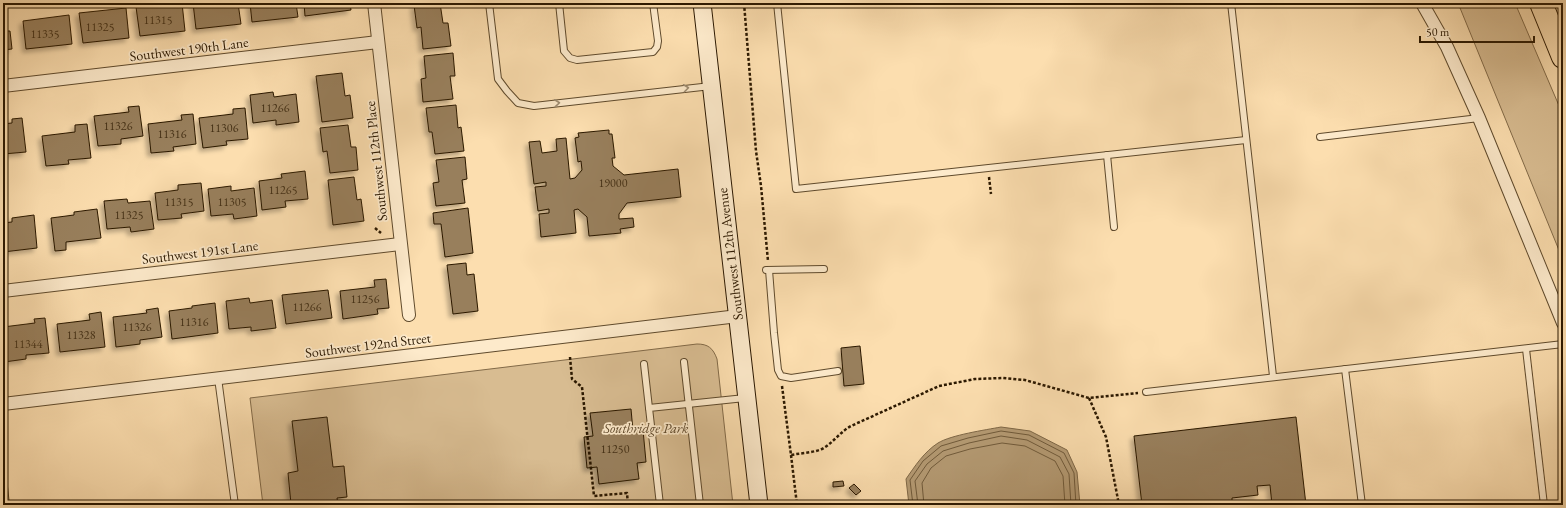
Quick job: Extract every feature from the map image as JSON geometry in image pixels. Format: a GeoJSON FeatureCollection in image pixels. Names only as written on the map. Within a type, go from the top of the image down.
{"type":"FeatureCollection","features":[{"type":"Feature","properties":{"kind":"highway"},"geometry":{"type":"LineString","coordinates":[[1541,3],[1563,57]]}},
{"type":"Feature","properties":{"kind":"street","name":"Southwest 112th Place"},"geometry":{"type":"LineString","coordinates":[[374,3],[409,315]]}},
{"type":"Feature","properties":{"kind":"street","name":"Southwest 112th Avenue"},"geometry":{"type":"LineString","coordinates":[[702,3],[759,505]]}},
{"type":"Feature","properties":{"kind":"street"},"geometry":{"type":"LineString","coordinates":[[1422,3],[1447,48],[1479,118],[1563,323]]}},
{"type":"Feature","properties":{"kind":"street","name":"Southwest 190th Lane"},"geometry":{"type":"LineString","coordinates":[[3,86],[378,42]]}},
{"type":"Feature","properties":{"kind":"street","name":"Southwest 191st Lane"},"geometry":{"type":"LineString","coordinates":[[3,291],[400,244]]}},
{"type":"Feature","properties":{"kind":"street","name":"Southwest 192nd Street"},"geometry":{"type":"LineString","coordinates":[[3,404],[738,316]]}},
{"type":"Feature","properties":{"kind":"lane"},"geometry":{"type":"LineString","coordinates":[[488,3],[498,79],[506,91],[518,103],[534,106],[711,86]]}},
{"type":"Feature","properties":{"kind":"lane"},"geometry":{"type":"LineString","coordinates":[[559,3],[564,51],[570,58],[577,60],[653,52],[657,47],[658,41],[654,3]]}},
{"type":"Feature","properties":{"kind":"lane"},"geometry":{"type":"LineString","coordinates":[[777,3],[796,189],[1246,140]]}},
{"type":"Feature","properties":{"kind":"lane"},"geometry":{"type":"LineString","coordinates":[[1231,3],[1273,376]]}},
{"type":"Feature","properties":{"kind":"lane"},"geometry":{"type":"LineString","coordinates":[[1320,137],[1479,118]]}},
{"type":"Feature","properties":{"kind":"lane"},"geometry":{"type":"LineString","coordinates":[[1106,155],[1114,227]]}},
{"type":"Feature","properties":{"kind":"lane"},"geometry":{"type":"LineString","coordinates":[[824,269],[768,268],[778,370],[781,376],[791,378],[838,371]]}},
{"type":"Feature","properties":{"kind":"lane"},"geometry":{"type":"LineString","coordinates":[[1146,392],[1273,376],[1563,344]]}},
{"type":"Feature","properties":{"kind":"lane"},"geometry":{"type":"LineString","coordinates":[[1526,348],[1544,505]]}},
{"type":"Feature","properties":{"kind":"lane"},"geometry":{"type":"LineString","coordinates":[[684,362],[700,505]]}},
{"type":"Feature","properties":{"kind":"lane"},"geometry":{"type":"LineString","coordinates":[[644,364],[660,505]]}},
{"type":"Feature","properties":{"kind":"lane"},"geometry":{"type":"LineString","coordinates":[[1346,369],[1362,505]]}},
{"type":"Feature","properties":{"kind":"lane"},"geometry":{"type":"LineString","coordinates":[[218,378],[235,505]]}},
{"type":"Feature","properties":{"kind":"lane"},"geometry":{"type":"LineString","coordinates":[[649,408],[746,398]]}},
{"type":"Feature","properties":{"kind":"lane"},"geometry":{"type":"LineString","coordinates":[[3,478],[6,505]]}},
{"type":"Feature","properties":{"kind":"path"},"geometry":{"type":"LineString","coordinates":[[744,3],[756,152],[761,186],[768,268]]}},
{"type":"Feature","properties":{"kind":"path"},"geometry":{"type":"LineString","coordinates":[[988,168],[991,194]]}},
{"type":"Feature","properties":{"kind":"path"},"geometry":{"type":"LineString","coordinates":[[376,228],[382,233]]}},
{"type":"Feature","properties":{"kind":"path"},"geometry":{"type":"LineString","coordinates":[[570,357],[572,379],[582,387],[594,496],[626,493],[628,505]]}},
{"type":"Feature","properties":{"kind":"path"},"geometry":{"type":"LineString","coordinates":[[781,376],[797,505]]}},
{"type":"Feature","properties":{"kind":"path"},"geometry":{"type":"LineString","coordinates":[[791,454],[815,452],[822,449],[844,430],[852,426],[929,391],[962,380],[1012,378],[1042,384],[1089,398],[1146,392]]}},
{"type":"Feature","properties":{"kind":"path"},"geometry":{"type":"LineString","coordinates":[[1089,398],[1106,437],[1119,505]]}},
{"type":"Feature","properties":{"kind":"green space"},"geometry":{"type":"Polygon","coordinates":[[[1458,3],[1515,3],[1563,115],[1563,260],[1458,3]]]}},
{"type":"Feature","properties":{"kind":"green space","name":"Southridge Park"},"geometry":{"type":"Polygon","coordinates":[[[697,344],[710,347],[717,359],[733,505],[263,505],[250,398],[697,344]]]}},
{"type":"Feature","properties":{"kind":"water"},"geometry":{"type":"Polygon","coordinates":[[[1001,427],[1030,431],[1067,450],[1077,472],[1080,505],[909,505],[906,479],[928,451],[944,440],[968,433],[1001,427]]]}},
{"type":"Feature","properties":{"kind":"building"},"geometry":{"type":"Polygon","coordinates":[[[168,3],[182,3],[185,31],[140,36],[136,7],[168,3]]]}},
{"type":"Feature","properties":{"kind":"building"},"geometry":{"type":"Polygon","coordinates":[[[193,3],[238,3],[241,24],[196,29],[193,3]]]}},
{"type":"Feature","properties":{"kind":"building"},"geometry":{"type":"Polygon","coordinates":[[[250,3],[296,3],[298,17],[252,22],[250,3]]]}},
{"type":"Feature","properties":{"kind":"building"},"geometry":{"type":"Polygon","coordinates":[[[304,3],[350,3],[351,10],[305,16],[304,3]]]}},
{"type":"Feature","properties":{"kind":"building"},"geometry":{"type":"Polygon","coordinates":[[[440,3],[443,23],[448,23],[451,46],[423,49],[421,27],[417,28],[414,5],[440,3]]]}},
{"type":"Feature","properties":{"kind":"building"},"geometry":{"type":"Polygon","coordinates":[[[126,8],[129,38],[83,43],[79,13],[126,8]]]}},
{"type":"Feature","properties":{"kind":"building"},"geometry":{"type":"Polygon","coordinates":[[[69,15],[72,44],[26,49],[23,21],[69,15]]]}},
{"type":"Feature","properties":{"kind":"building"},"geometry":{"type":"Polygon","coordinates":[[[3,31],[10,31],[12,49],[3,50],[3,31]]]}},
{"type":"Feature","properties":{"kind":"building"},"geometry":{"type":"Polygon","coordinates":[[[453,53],[455,76],[450,76],[453,99],[423,102],[421,79],[426,78],[424,56],[453,53]]]}},
{"type":"Feature","properties":{"kind":"building"},"geometry":{"type":"Polygon","coordinates":[[[342,73],[345,96],[350,95],[353,118],[322,122],[316,76],[342,73]]]}},
{"type":"Feature","properties":{"kind":"building"},"geometry":{"type":"Polygon","coordinates":[[[273,92],[274,97],[296,94],[299,122],[276,125],[276,120],[253,123],[250,95],[273,92]]]}},
{"type":"Feature","properties":{"kind":"building"},"geometry":{"type":"Polygon","coordinates":[[[456,105],[458,128],[461,127],[464,151],[435,154],[432,132],[429,132],[426,108],[456,105]]]}},
{"type":"Feature","properties":{"kind":"building"},"geometry":{"type":"Polygon","coordinates":[[[139,106],[143,136],[121,139],[121,144],[98,146],[94,116],[129,112],[128,107],[139,106]]]}},
{"type":"Feature","properties":{"kind":"building"},"geometry":{"type":"Polygon","coordinates":[[[245,108],[248,139],[226,141],[227,145],[203,148],[199,118],[233,114],[233,109],[245,108]]]}},
{"type":"Feature","properties":{"kind":"building"},"geometry":{"type":"Polygon","coordinates":[[[193,114],[196,144],[173,147],[174,151],[151,153],[148,124],[182,120],[181,115],[193,114]]]}},
{"type":"Feature","properties":{"kind":"building"},"geometry":{"type":"Polygon","coordinates":[[[22,118],[26,152],[3,154],[3,124],[12,123],[12,119],[22,118]]]}},
{"type":"Feature","properties":{"kind":"building"},"geometry":{"type":"Polygon","coordinates":[[[87,124],[91,158],[68,160],[69,164],[46,166],[42,136],[75,132],[75,125],[87,124]]]}},
{"type":"Feature","properties":{"kind":"building"},"geometry":{"type":"Polygon","coordinates":[[[348,125],[351,147],[356,147],[358,170],[330,173],[327,151],[323,152],[320,128],[348,125]]]}},
{"type":"Feature","properties":{"kind":"building"},"geometry":{"type":"Polygon","coordinates":[[[609,130],[609,134],[612,134],[615,158],[612,158],[613,166],[624,175],[678,169],[681,197],[627,203],[619,214],[619,219],[633,218],[634,227],[620,229],[621,233],[589,236],[587,217],[578,209],[574,210],[576,233],[541,237],[539,214],[549,213],[549,209],[538,211],[535,187],[546,186],[546,182],[534,184],[529,142],[540,141],[542,153],[557,151],[556,139],[566,138],[570,179],[575,178],[582,170],[581,161],[578,162],[575,138],[579,137],[578,133],[609,130]]]}},
{"type":"Feature","properties":{"kind":"building"},"geometry":{"type":"Polygon","coordinates":[[[465,157],[467,179],[462,180],[465,203],[436,206],[433,183],[439,182],[436,160],[465,157]]]}},
{"type":"Feature","properties":{"kind":"building"},"geometry":{"type":"Polygon","coordinates":[[[305,171],[308,199],[285,201],[286,207],[262,210],[259,181],[282,178],[281,174],[305,171]]]}},
{"type":"Feature","properties":{"kind":"building"},"geometry":{"type":"Polygon","coordinates":[[[354,177],[357,200],[361,199],[364,221],[333,225],[328,180],[354,177]]]}},
{"type":"Feature","properties":{"kind":"building"},"geometry":{"type":"Polygon","coordinates":[[[201,183],[204,211],[181,214],[182,218],[158,220],[155,193],[178,190],[178,185],[201,183]]]}},
{"type":"Feature","properties":{"kind":"building"},"geometry":{"type":"Polygon","coordinates":[[[231,186],[231,191],[254,188],[257,216],[234,219],[233,214],[211,216],[208,189],[231,186]]]}},
{"type":"Feature","properties":{"kind":"building"},"geometry":{"type":"Polygon","coordinates":[[[127,199],[128,203],[150,201],[154,229],[131,232],[130,227],[107,229],[104,201],[127,199]]]}},
{"type":"Feature","properties":{"kind":"building"},"geometry":{"type":"Polygon","coordinates":[[[468,208],[473,253],[445,257],[441,224],[434,224],[433,213],[468,208]]]}},
{"type":"Feature","properties":{"kind":"building"},"geometry":{"type":"Polygon","coordinates":[[[97,209],[101,238],[66,242],[66,250],[55,251],[51,218],[74,215],[74,212],[97,209]]]}},
{"type":"Feature","properties":{"kind":"building"},"geometry":{"type":"Polygon","coordinates":[[[34,215],[37,248],[3,252],[3,223],[12,222],[12,218],[34,215]]]}},
{"type":"Feature","properties":{"kind":"building"},"geometry":{"type":"Polygon","coordinates":[[[466,263],[467,275],[474,274],[478,311],[453,314],[447,265],[466,263]]]}},
{"type":"Feature","properties":{"kind":"building"},"geometry":{"type":"Polygon","coordinates":[[[386,279],[389,308],[377,309],[378,314],[343,319],[340,291],[375,287],[374,280],[386,279]]]}},
{"type":"Feature","properties":{"kind":"building"},"geometry":{"type":"Polygon","coordinates":[[[328,290],[332,318],[286,324],[282,295],[328,290]]]}},
{"type":"Feature","properties":{"kind":"building"},"geometry":{"type":"Polygon","coordinates":[[[249,298],[250,303],[272,300],[276,328],[251,331],[251,327],[229,329],[226,301],[249,298]]]}},
{"type":"Feature","properties":{"kind":"building"},"geometry":{"type":"Polygon","coordinates":[[[215,303],[218,333],[172,339],[169,311],[215,303]]]}},
{"type":"Feature","properties":{"kind":"building"},"geometry":{"type":"Polygon","coordinates":[[[158,308],[162,337],[140,340],[140,344],[116,347],[113,317],[147,313],[146,310],[158,308]]]}},
{"type":"Feature","properties":{"kind":"building"},"geometry":{"type":"Polygon","coordinates":[[[101,312],[105,347],[60,352],[57,324],[90,320],[89,314],[101,312]]]}},
{"type":"Feature","properties":{"kind":"building"},"geometry":{"type":"Polygon","coordinates":[[[45,318],[49,353],[26,355],[26,359],[4,362],[3,327],[35,323],[34,319],[45,318]]]}},
{"type":"Feature","properties":{"kind":"building"},"geometry":{"type":"Polygon","coordinates":[[[860,346],[864,384],[844,386],[841,348],[860,346]]]}},
{"type":"Feature","properties":{"kind":"building"},"geometry":{"type":"Polygon","coordinates":[[[631,409],[633,431],[643,430],[646,462],[637,463],[639,479],[599,484],[597,467],[587,468],[584,437],[593,436],[590,413],[631,409]]]}},
{"type":"Feature","properties":{"kind":"building"},"geometry":{"type":"Polygon","coordinates":[[[327,417],[333,467],[344,466],[347,497],[337,498],[338,505],[302,505],[301,503],[291,504],[288,473],[298,471],[292,421],[327,417]]]}},
{"type":"Feature","properties":{"kind":"building"},"geometry":{"type":"Polygon","coordinates":[[[1296,417],[1306,505],[1272,505],[1270,485],[1257,486],[1258,495],[1232,498],[1232,503],[1226,503],[1227,505],[1142,505],[1134,436],[1296,417]]]}},
{"type":"Feature","properties":{"kind":"building"},"geometry":{"type":"Polygon","coordinates":[[[843,481],[844,486],[833,487],[833,482],[843,481]]]}},
{"type":"Feature","properties":{"kind":"building"},"geometry":{"type":"Polygon","coordinates":[[[854,484],[861,491],[856,495],[849,488],[854,484]]]}}]}
